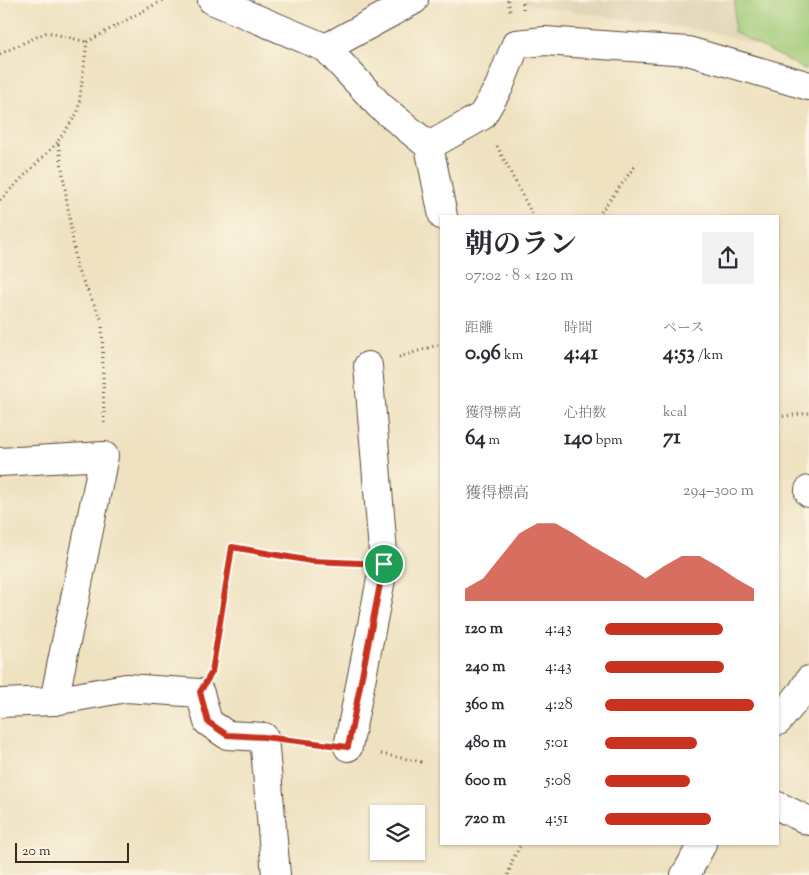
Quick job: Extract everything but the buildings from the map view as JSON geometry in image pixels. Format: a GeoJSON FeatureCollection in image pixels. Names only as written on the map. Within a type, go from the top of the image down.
{"type":"FeatureCollection","features":[{"type":"Feature","properties":{"kind":"street"},"geometry":{"type":"LineString","coordinates":[[212,0],[326,48],[380,106],[429,146],[443,215]]}},
{"type":"Feature","properties":{"kind":"street"},"geometry":{"type":"LineString","coordinates":[[326,48],[414,0]]}},
{"type":"Feature","properties":{"kind":"street"},"geometry":{"type":"LineString","coordinates":[[429,146],[482,116],[499,87],[516,44],[546,40],[688,51],[809,86]]}},
{"type":"Feature","properties":{"kind":"street"},"geometry":{"type":"LineString","coordinates":[[348,747],[384,564],[368,366]]}},
{"type":"Feature","properties":{"kind":"street"},"geometry":{"type":"LineString","coordinates":[[0,462],[104,456],[54,701]]}},
{"type":"Feature","properties":{"kind":"street"},"geometry":{"type":"LineString","coordinates":[[779,720],[802,692],[809,680]]}},
{"type":"Feature","properties":{"kind":"street"},"geometry":{"type":"LineString","coordinates":[[0,703],[54,701],[126,688],[200,692],[208,722],[227,735],[264,737],[276,875]]}},
{"type":"Feature","properties":{"kind":"street"},"geometry":{"type":"LineString","coordinates":[[779,806],[809,820]]}},
{"type":"Feature","properties":{"kind":"street"},"geometry":{"type":"LineString","coordinates":[[685,875],[701,845]]}},
{"type":"Feature","properties":{"kind":"path"},"geometry":{"type":"LineString","coordinates":[[0,54],[47,32],[87,42],[163,0]]}},
{"type":"Feature","properties":{"kind":"path"},"geometry":{"type":"LineString","coordinates":[[0,200],[58,141],[78,112],[87,42]]}},
{"type":"Feature","properties":{"kind":"path"},"geometry":{"type":"LineString","coordinates":[[482,116],[532,215]]}},
{"type":"Feature","properties":{"kind":"path"},"geometry":{"type":"LineString","coordinates":[[58,141],[77,269],[102,320],[104,456]]}},
{"type":"Feature","properties":{"kind":"path"},"geometry":{"type":"LineString","coordinates":[[599,215],[635,166]]}},
{"type":"Feature","properties":{"kind":"path"},"geometry":{"type":"LineString","coordinates":[[368,366],[440,344]]}},
{"type":"Feature","properties":{"kind":"path"},"geometry":{"type":"LineString","coordinates":[[779,417],[809,413]]}},
{"type":"Feature","properties":{"kind":"path"},"geometry":{"type":"LineString","coordinates":[[200,692],[212,672],[232,547],[311,561],[384,564]]}},
{"type":"Feature","properties":{"kind":"path"},"geometry":{"type":"LineString","coordinates":[[264,737],[348,747],[422,762]]}},
{"type":"Feature","properties":{"kind":"path"},"geometry":{"type":"LineString","coordinates":[[508,875],[512,859],[520,845]]}},
{"type":"Feature","properties":{"kind":"shaded area"},"geometry":{"type":"Polygon","coordinates":[[[525,0],[809,0],[809,64],[717,33],[525,4],[525,0]]]}},
{"type":"Feature","properties":{"kind":"green space"},"geometry":{"type":"Polygon","coordinates":[[[735,0],[809,0],[809,69],[804,69],[734,32],[735,0]]]}},
{"type":"Feature","properties":{"kind":"route"},"geometry":{"type":"LineString","coordinates":[[232,547],[311,561],[384,564],[348,747],[264,737],[227,735],[208,722],[200,692],[212,672],[232,547]]}}]}
